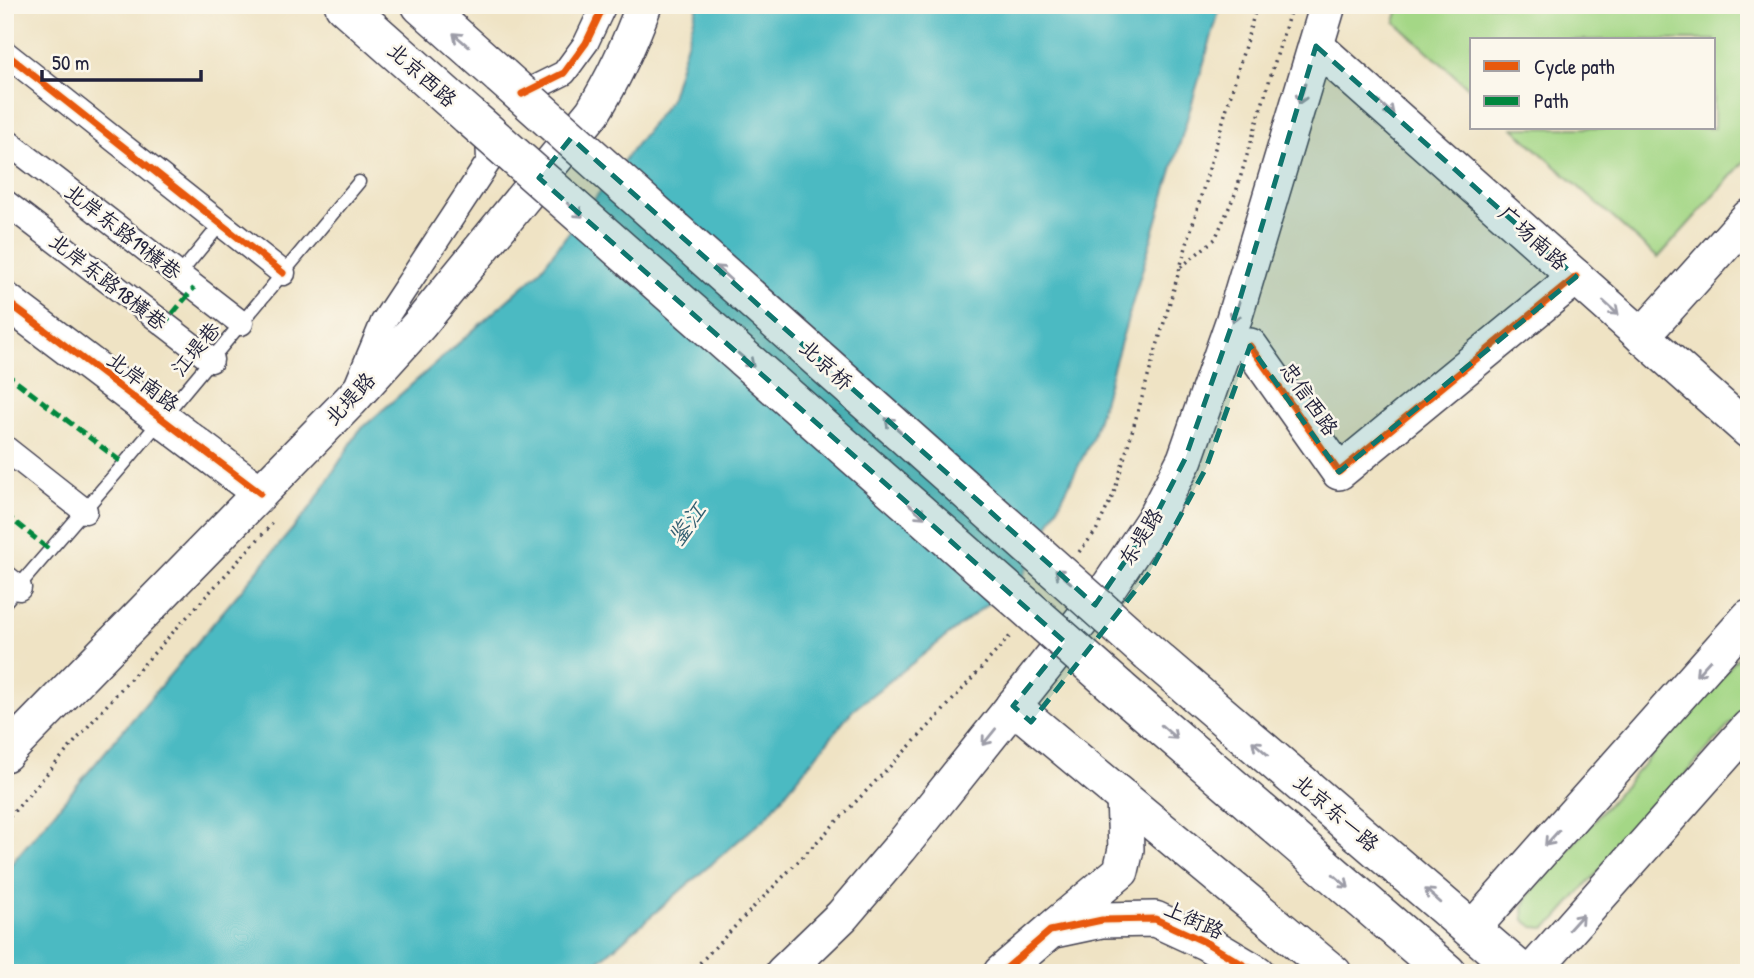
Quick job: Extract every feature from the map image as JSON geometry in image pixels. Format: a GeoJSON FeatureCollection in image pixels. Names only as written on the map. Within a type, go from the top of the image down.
{"type":"FeatureCollection","features":[{"type":"Feature","properties":{"kind":"highway","name":"北京西路"},"geometry":{"type":"LineString","coordinates":[[344,5],[478,125]]}},
{"type":"Feature","properties":{"kind":"highway"},"geometry":{"type":"LineString","coordinates":[[421,5],[511,85]]}},
{"type":"Feature","properties":{"kind":"highway","name":"北京桥"},"geometry":{"type":"LineString","coordinates":[[511,85],[1150,654]]}},
{"type":"Feature","properties":{"kind":"highway"},"geometry":{"type":"LineString","coordinates":[[478,125],[1439,970]]}},
{"type":"Feature","properties":{"kind":"highway","name":"北京东一路"},"geometry":{"type":"LineString","coordinates":[[1150,654],[1522,973]]}},
{"type":"Feature","properties":{"kind":"main road","name":"北堤路"},"geometry":{"type":"LineString","coordinates":[[5,754],[351,400],[443,298],[593,112],[628,48],[644,5]]}},
{"type":"Feature","properties":{"kind":"main road","name":"广场南路"},"geometry":{"type":"LineString","coordinates":[[1334,30],[1576,277],[1749,399]]}},
{"type":"Feature","properties":{"kind":"main road","name":"广场南路"},"geometry":{"type":"LineString","coordinates":[[1334,30],[1650,327],[1749,431]]}},
{"type":"Feature","properties":{"kind":"main road","name":"东堤路"},"geometry":{"type":"LineString","coordinates":[[783,973],[842,916],[1022,714],[1129,599],[1175,531],[1206,468],[1250,346],[1334,30]]}},
{"type":"Feature","properties":{"kind":"main road","name":"东堤路"},"geometry":{"type":"LineString","coordinates":[[816,973],[859,931],[1022,714],[1154,519],[1185,458],[1334,30]]}},
{"type":"Feature","properties":{"kind":"main road"},"geometry":{"type":"LineString","coordinates":[[1650,327],[1749,217]]}},
{"type":"Feature","properties":{"kind":"main road","name":"忠信西路"},"geometry":{"type":"LineString","coordinates":[[1250,346],[1339,472],[1576,277]]}},
{"type":"Feature","properties":{"kind":"main road","name":"北岸南路"},"geometry":{"type":"LineString","coordinates":[[5,300],[260,493]]}},
{"type":"Feature","properties":{"kind":"main road"},"geometry":{"type":"LineString","coordinates":[[1472,929],[1749,617]]}},
{"type":"Feature","properties":{"kind":"main road"},"geometry":{"type":"LineString","coordinates":[[1022,714],[1334,973]]}},
{"type":"Feature","properties":{"kind":"main road"},"geometry":{"type":"LineString","coordinates":[[1531,973],[1749,727]]}},
{"type":"Feature","properties":{"kind":"main road"},"geometry":{"type":"LineString","coordinates":[[1050,931],[1121,871],[1126,849],[1124,798]]}},
{"type":"Feature","properties":{"kind":"main road","name":"上街路"},"geometry":{"type":"LineString","coordinates":[[1001,973],[1050,931],[1102,920],[1155,919],[1205,942],[1257,973]]}},
{"type":"Feature","properties":{"kind":"street"},"geometry":{"type":"LineString","coordinates":[[511,85],[564,73],[586,43],[604,5]]}},
{"type":"Feature","properties":{"kind":"street"},"geometry":{"type":"LineString","coordinates":[[5,53],[283,273]]}},
{"type":"Feature","properties":{"kind":"street"},"geometry":{"type":"LineString","coordinates":[[351,400],[383,322],[489,161],[478,125]]}},
{"type":"Feature","properties":{"kind":"street","name":"北岸东路19横巷"},"geometry":{"type":"LineString","coordinates":[[5,140],[242,323]]}},
{"type":"Feature","properties":{"kind":"street","name":"北岸东路18横巷"},"geometry":{"type":"LineString","coordinates":[[5,202],[211,360]]}},
{"type":"Feature","properties":{"kind":"street"},"geometry":{"type":"LineString","coordinates":[[5,448],[85,511]]}},
{"type":"Feature","properties":{"kind":"lane","name":"江堤巷"},"geometry":{"type":"LineString","coordinates":[[10,589],[85,511],[359,182]]}},
{"type":"Feature","properties":{"kind":"lane"},"geometry":{"type":"LineString","coordinates":[[178,276],[220,225]]}},
{"type":"Feature","properties":{"kind":"path"},"geometry":{"type":"LineString","coordinates":[[1180,268],[1215,239],[1236,192],[1292,5]]}},
{"type":"Feature","properties":{"kind":"highlighted area"},"geometry":{"type":"Polygon","coordinates":[[[1316,46],[1576,277],[1339,472],[1250,346],[1206,468],[1150,572],[1031,722],[1013,706],[1065,642],[539,178],[571,138],[1095,605],[1154,519],[1185,459],[1233,322],[1316,46]]]}},
{"type":"Feature","properties":{"kind":"green space"},"geometry":{"type":"Polygon","coordinates":[[[1400,5],[1749,5],[1749,156],[1658,258],[1515,130],[1716,130],[1716,38],[1470,38],[1470,89],[1395,22],[1400,5]]]}},
{"type":"Feature","properties":{"kind":"green space"},"geometry":{"type":"Polygon","coordinates":[[[1749,645],[1749,703],[1556,919],[1545,928],[1534,927],[1524,920],[1523,908],[1529,894],[1749,645]]]}},
{"type":"Feature","properties":{"kind":"water","name":"鉴江"},"geometry":{"type":"Polygon","coordinates":[[[698,5],[1221,5],[1092,439],[1023,576],[853,710],[767,816],[585,973],[5,973],[5,871],[311,507],[359,431],[537,274],[670,100],[698,5]]]}},
{"type":"Feature","properties":{"kind":"marked path"},"geometry":{"type":"LineString","coordinates":[[163,325],[194,288]]}},
{"type":"Feature","properties":{"kind":"marked path"},"geometry":{"type":"LineString","coordinates":[[5,373],[124,464]]}},
{"type":"Feature","properties":{"kind":"marked path"},"geometry":{"type":"LineString","coordinates":[[5,514],[51,551]]}},
{"type":"Feature","properties":{"kind":"cycle path"},"geometry":{"type":"LineString","coordinates":[[522,94],[564,73],[586,43],[604,5]]}},
{"type":"Feature","properties":{"kind":"cycle path"},"geometry":{"type":"LineString","coordinates":[[5,53],[283,273]]}},
{"type":"Feature","properties":{"kind":"cycle path"},"geometry":{"type":"LineString","coordinates":[[1250,346],[1339,472],[1576,277]]}},
{"type":"Feature","properties":{"kind":"cycle path"},"geometry":{"type":"LineString","coordinates":[[5,300],[260,493]]}},
{"type":"Feature","properties":{"kind":"cycle path"},"geometry":{"type":"LineString","coordinates":[[1001,973],[1050,931],[1102,920],[1155,919],[1205,942],[1257,973]]}}]}
